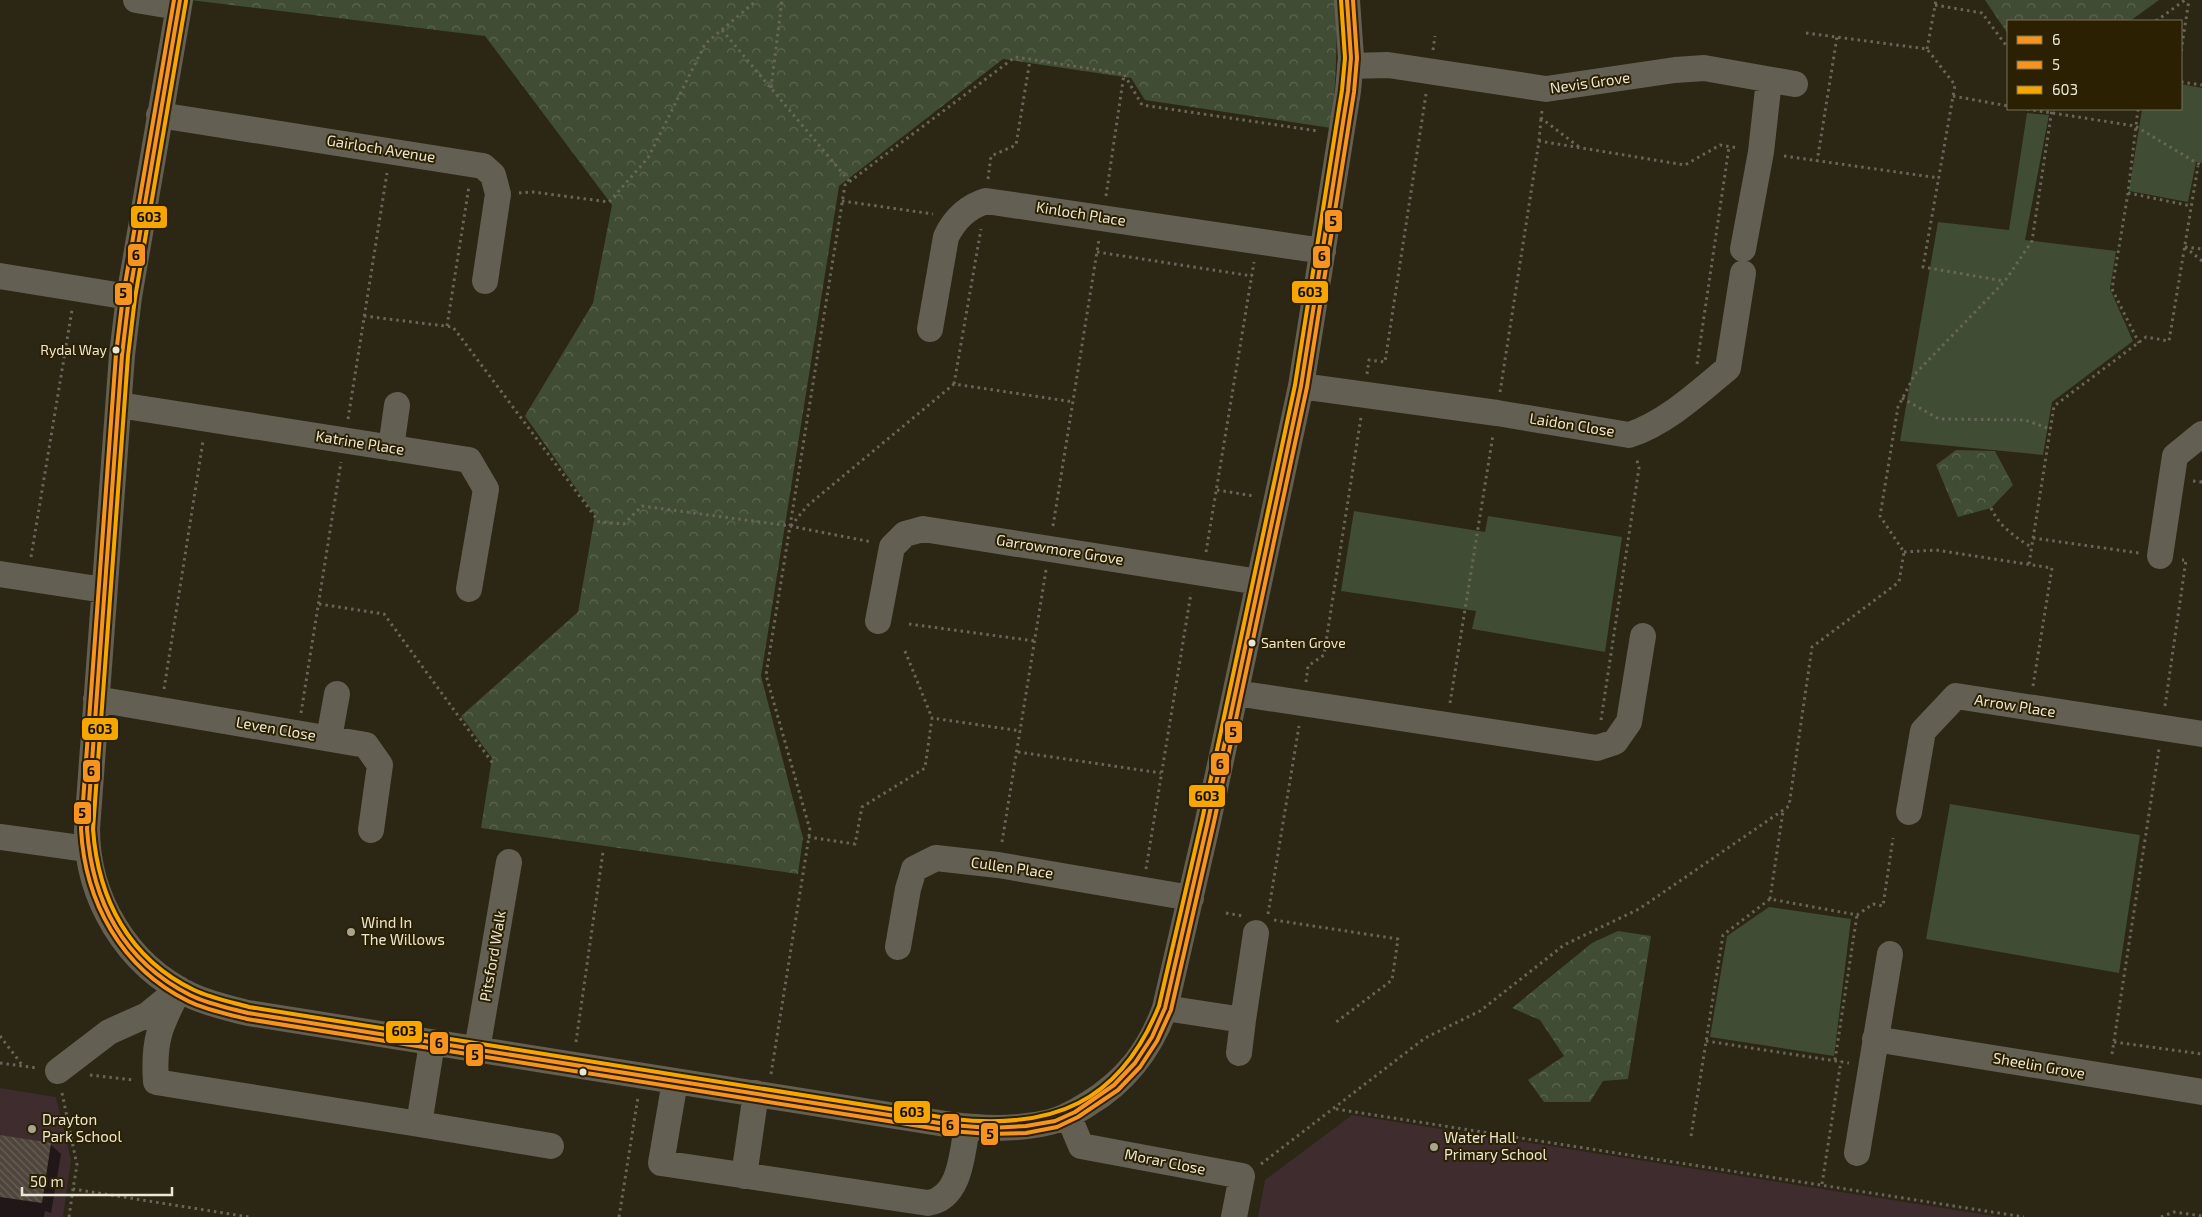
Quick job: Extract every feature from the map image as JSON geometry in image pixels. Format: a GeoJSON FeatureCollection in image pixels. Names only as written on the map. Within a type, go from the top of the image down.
{"type":"FeatureCollection","features":[{"type":"Feature","properties":{"kind":"street"},"geometry":{"type":"LineString","coordinates":[[136,0],[179,3],[129,296],[96,699],[88,849],[90,867],[97,891],[120,937],[150,969],[179,989],[208,1003],[248,1013],[967,1127],[1021,1128],[1052,1122],[1104,1094],[1131,1069],[1153,1038],[1165,1008],[1236,694],[1301,386],[1342,135],[1350,66],[1346,0]]}},
{"type":"Feature","properties":{"kind":"street","name":"Nevis Grove"},"geometry":{"type":"LineString","coordinates":[[1350,66],[1388,65],[1546,90],[1675,70],[1704,68],[1795,84]]}},
{"type":"Feature","properties":{"kind":"street"},"geometry":{"type":"LineString","coordinates":[[1761,152],[1769,80]]}},
{"type":"Feature","properties":{"kind":"street","name":"Gairloch Avenue"},"geometry":{"type":"LineString","coordinates":[[159,116],[473,163],[488,169],[493,175],[498,194],[484,281]]}},
{"type":"Feature","properties":{"kind":"street","name":"Laidon Close"},"geometry":{"type":"LineString","coordinates":[[1301,386],[1497,413],[1629,435],[1644,430],[1692,397],[1728,368],[1761,152]]}},
{"type":"Feature","properties":{"kind":"street","name":"Kinloch Place"},"geometry":{"type":"LineString","coordinates":[[930,329],[945,242],[958,218],[972,206],[986,201],[1324,251]]}},
{"type":"Feature","properties":{"kind":"street"},"geometry":{"type":"LineString","coordinates":[[0,276],[129,296]]}},
{"type":"Feature","properties":{"kind":"street","name":"Katrine Place"},"geometry":{"type":"LineString","coordinates":[[119,405],[469,460],[486,489],[470,589]]}},
{"type":"Feature","properties":{"kind":"street"},"geometry":{"type":"LineString","coordinates":[[391,448],[397,405]]}},
{"type":"Feature","properties":{"kind":"street"},"geometry":{"type":"LineString","coordinates":[[2160,556],[2175,456],[2202,434]]}},
{"type":"Feature","properties":{"kind":"street","name":"Garrowmore Grove"},"geometry":{"type":"LineString","coordinates":[[889,559],[905,534],[923,529],[1259,582]]}},
{"type":"Feature","properties":{"kind":"street"},"geometry":{"type":"LineString","coordinates":[[878,621],[889,559]]}},
{"type":"Feature","properties":{"kind":"street"},"geometry":{"type":"LineString","coordinates":[[0,574],[104,590]]}},
{"type":"Feature","properties":{"kind":"street"},"geometry":{"type":"LineString","coordinates":[[1236,694],[1597,748],[1615,742],[1629,722],[1643,636]]}},
{"type":"Feature","properties":{"kind":"street"},"geometry":{"type":"LineString","coordinates":[[329,738],[337,694]]}},
{"type":"Feature","properties":{"kind":"street","name":"Arrow Place"},"geometry":{"type":"LineString","coordinates":[[1909,812],[1923,731],[1956,696],[2030,709],[2202,734]]}},
{"type":"Feature","properties":{"kind":"street","name":"Leven Close"},"geometry":{"type":"LineString","coordinates":[[96,699],[366,745],[380,765],[371,830]]}},
{"type":"Feature","properties":{"kind":"street"},"geometry":{"type":"LineString","coordinates":[[0,837],[88,849]]}},
{"type":"Feature","properties":{"kind":"street","name":"Cullen Place"},"geometry":{"type":"LineString","coordinates":[[898,947],[908,889],[914,869],[936,858],[998,865],[1191,898]]}},
{"type":"Feature","properties":{"kind":"street","name":"Pitsford Walk"},"geometry":{"type":"LineString","coordinates":[[477,1050],[508,862]]}},
{"type":"Feature","properties":{"kind":"street"},"geometry":{"type":"LineString","coordinates":[[1238,1053],[1253,925]]}},
{"type":"Feature","properties":{"kind":"street"},"geometry":{"type":"LineString","coordinates":[[1857,1154],[1890,954]]}},
{"type":"Feature","properties":{"kind":"street"},"geometry":{"type":"LineString","coordinates":[[58,1071],[109,1032],[147,1015],[179,989]]}},
{"type":"Feature","properties":{"kind":"street"},"geometry":{"type":"LineString","coordinates":[[179,989],[158,1034],[155,1052],[156,1082],[551,1146]]}},
{"type":"Feature","properties":{"kind":"street"},"geometry":{"type":"LineString","coordinates":[[1165,1008],[1243,1020]]}},
{"type":"Feature","properties":{"kind":"street","name":"Sheelin Grove"},"geometry":{"type":"LineString","coordinates":[[1875,1039],[2202,1092]]}},
{"type":"Feature","properties":{"kind":"street"},"geometry":{"type":"LineString","coordinates":[[419,1124],[432,1043]]}},
{"type":"Feature","properties":{"kind":"street"},"geometry":{"type":"LineString","coordinates":[[675,1081],[661,1163],[924,1203],[932,1202],[947,1194],[952,1188],[958,1175],[967,1127]]}},
{"type":"Feature","properties":{"kind":"street"},"geometry":{"type":"LineString","coordinates":[[744,1176],[762,1094]]}},
{"type":"Feature","properties":{"kind":"street","name":"Morar Close"},"geometry":{"type":"LineString","coordinates":[[1068,1115],[1081,1146],[1242,1176],[1234,1217]]}},
{"type":"Feature","properties":{"kind":"path"},"geometry":{"type":"LineString","coordinates":[[498,194],[533,192],[609,202],[648,158],[705,44],[757,0]]}},
{"type":"Feature","properties":{"kind":"path"},"geometry":{"type":"LineString","coordinates":[[771,89],[782,0]]}},
{"type":"Feature","properties":{"kind":"path"},"geometry":{"type":"LineString","coordinates":[[1927,49],[1936,0]]}},
{"type":"Feature","properties":{"kind":"path"},"geometry":{"type":"LineString","coordinates":[[2157,20],[2187,0]]}},
{"type":"Feature","properties":{"kind":"path"},"geometry":{"type":"LineString","coordinates":[[2182,42],[2187,0]]}},
{"type":"Feature","properties":{"kind":"path"},"geometry":{"type":"LineString","coordinates":[[1935,6],[1982,13],[2007,47]]}},
{"type":"Feature","properties":{"kind":"path"},"geometry":{"type":"LineString","coordinates":[[722,30],[850,182]]}},
{"type":"Feature","properties":{"kind":"path"},"geometry":{"type":"LineString","coordinates":[[1806,33],[1927,49],[1955,84],[1923,267],[2005,281]]}},
{"type":"Feature","properties":{"kind":"path"},"geometry":{"type":"LineString","coordinates":[[1336,1023],[1392,980],[1398,940],[1267,919],[1308,666],[1324,655],[1369,360],[1385,362],[1435,36]]}},
{"type":"Feature","properties":{"kind":"path"},"geometry":{"type":"LineString","coordinates":[[1818,162],[1837,37]]}},
{"type":"Feature","properties":{"kind":"path"},"geometry":{"type":"LineString","coordinates":[[762,1094],[810,830],[766,675],[846,185],[1015,58],[1124,74]]}},
{"type":"Feature","properties":{"kind":"path"},"geometry":{"type":"LineString","coordinates":[[1124,74],[1142,105],[1342,135]]}},
{"type":"Feature","properties":{"kind":"path"},"geometry":{"type":"LineString","coordinates":[[998,865],[1074,402],[1124,74]]}},
{"type":"Feature","properties":{"kind":"path"},"geometry":{"type":"LineString","coordinates":[[2182,82],[2202,85]]}},
{"type":"Feature","properties":{"kind":"path"},"geometry":{"type":"LineString","coordinates":[[1446,726],[1497,413],[1546,90]]}},
{"type":"Feature","properties":{"kind":"path"},"geometry":{"type":"LineString","coordinates":[[1953,96],[2007,106]]}},
{"type":"Feature","properties":{"kind":"path"},"geometry":{"type":"LineString","coordinates":[[2029,564],[2054,406],[2146,337],[2169,341],[2191,206],[2200,166],[2135,126],[2040,110]]}},
{"type":"Feature","properties":{"kind":"path"},"geometry":{"type":"LineString","coordinates":[[2138,110],[2128,193],[2112,289],[2139,343]]}},
{"type":"Feature","properties":{"kind":"path"},"geometry":{"type":"LineString","coordinates":[[1258,1167],[1336,1109],[1426,1038],[1480,1011],[1564,945],[1638,909],[1789,806],[1812,647],[1899,582],[1904,552],[1880,516],[1898,407],[1915,374],[2005,281],[2032,241],[2052,111]]}},
{"type":"Feature","properties":{"kind":"path"},"geometry":{"type":"LineString","coordinates":[[1542,118],[1579,147]]}},
{"type":"Feature","properties":{"kind":"path"},"geometry":{"type":"LineString","coordinates":[[1539,140],[1685,165],[1720,145],[1818,162],[1939,178]]}},
{"type":"Feature","properties":{"kind":"path"},"geometry":{"type":"LineString","coordinates":[[1692,397],[1729,146]]}},
{"type":"Feature","properties":{"kind":"path"},"geometry":{"type":"LineString","coordinates":[[447,326],[473,163]]}},
{"type":"Feature","properties":{"kind":"path"},"geometry":{"type":"LineString","coordinates":[[2128,193],[2191,206]]}},
{"type":"Feature","properties":{"kind":"path"},"geometry":{"type":"LineString","coordinates":[[842,201],[958,218]]}},
{"type":"Feature","properties":{"kind":"path"},"geometry":{"type":"LineString","coordinates":[[1143,889],[1161,773],[1199,572],[1217,490],[1258,240]]}},
{"type":"Feature","properties":{"kind":"path"},"geometry":{"type":"LineString","coordinates":[[2184,246],[2202,249]]}},
{"type":"Feature","properties":{"kind":"path"},"geometry":{"type":"LineString","coordinates":[[2184,246],[2202,261]]}},
{"type":"Feature","properties":{"kind":"path"},"geometry":{"type":"LineString","coordinates":[[1097,252],[1252,276]]}},
{"type":"Feature","properties":{"kind":"path"},"geometry":{"type":"LineString","coordinates":[[27,578],[75,288]]}},
{"type":"Feature","properties":{"kind":"path"},"geometry":{"type":"LineString","coordinates":[[364,316],[453,327],[599,522],[624,524],[642,506],[790,526],[858,538],[889,559]]}},
{"type":"Feature","properties":{"kind":"path"},"geometry":{"type":"LineString","coordinates":[[790,526],[807,506],[954,384],[1074,402]]}},
{"type":"Feature","properties":{"kind":"path"},"geometry":{"type":"LineString","coordinates":[[1902,398],[1938,419],[2025,420],[2050,428]]}},
{"type":"Feature","properties":{"kind":"path"},"geometry":{"type":"LineString","coordinates":[[161,709],[206,418]]}},
{"type":"Feature","properties":{"kind":"path"},"geometry":{"type":"LineString","coordinates":[[1597,748],[1639,468],[1629,435]]}},
{"type":"Feature","properties":{"kind":"path"},"geometry":{"type":"LineString","coordinates":[[1217,490],[1277,500]]}},
{"type":"Feature","properties":{"kind":"path"},"geometry":{"type":"LineString","coordinates":[[1991,508],[1995,516],[2012,535],[2032,547]]}},
{"type":"Feature","properties":{"kind":"path"},"geometry":{"type":"LineString","coordinates":[[2033,538],[2186,560],[2108,1078]]}},
{"type":"Feature","properties":{"kind":"path"},"geometry":{"type":"LineString","coordinates":[[1904,552],[1936,550],[2052,568],[2030,709]]}},
{"type":"Feature","properties":{"kind":"path"},"geometry":{"type":"LineString","coordinates":[[319,604],[384,614],[494,765]]}},
{"type":"Feature","properties":{"kind":"path"},"geometry":{"type":"LineString","coordinates":[[909,624],[1035,641]]}},
{"type":"Feature","properties":{"kind":"path"},"geometry":{"type":"LineString","coordinates":[[808,838],[855,844],[862,807],[924,768],[932,718],[905,651]]}},
{"type":"Feature","properties":{"kind":"path"},"geometry":{"type":"LineString","coordinates":[[932,718],[1021,731]]}},
{"type":"Feature","properties":{"kind":"path"},"geometry":{"type":"LineString","coordinates":[[1018,752],[1161,773]]}},
{"type":"Feature","properties":{"kind":"path"},"geometry":{"type":"LineString","coordinates":[[1691,1136],[1723,935],[1770,899],[1783,810]]}},
{"type":"Feature","properties":{"kind":"path"},"geometry":{"type":"LineString","coordinates":[[1770,899],[1857,915],[1873,904],[1884,906],[1893,838]]}},
{"type":"Feature","properties":{"kind":"path"},"geometry":{"type":"LineString","coordinates":[[573,1065],[603,852]]}},
{"type":"Feature","properties":{"kind":"path"},"geometry":{"type":"LineString","coordinates":[[1226,913],[1253,925]]}},
{"type":"Feature","properties":{"kind":"path"},"geometry":{"type":"LineString","coordinates":[[1835,1061],[1857,915]]}},
{"type":"Feature","properties":{"kind":"path"},"geometry":{"type":"LineString","coordinates":[[0,1036],[23,1067]]}},
{"type":"Feature","properties":{"kind":"path"},"geometry":{"type":"LineString","coordinates":[[1706,1042],[1841,1062],[1869,1077]]}},
{"type":"Feature","properties":{"kind":"path"},"geometry":{"type":"LineString","coordinates":[[2114,1042],[2202,1054]]}},
{"type":"Feature","properties":{"kind":"path"},"geometry":{"type":"LineString","coordinates":[[1822,1184],[1841,1062]]}},
{"type":"Feature","properties":{"kind":"path"},"geometry":{"type":"LineString","coordinates":[[58,1071],[76,1165],[69,1217]]}},
{"type":"Feature","properties":{"kind":"path"},"geometry":{"type":"LineString","coordinates":[[619,1217],[638,1097]]}},
{"type":"Feature","properties":{"kind":"path"},"geometry":{"type":"LineString","coordinates":[[1336,1109],[2024,1217]]}},
{"type":"Feature","properties":{"kind":"path"},"geometry":{"type":"LineString","coordinates":[[73,1189],[249,1217]]}},
{"type":"Feature","properties":{"kind":"path"},"geometry":{"type":"LineString","coordinates":[[2161,1217],[2174,1212],[2202,1216]]}},
{"type":"Feature","properties":{"kind":"shaded area","name":"Drayton Park School"},"geometry":{"type":"Polygon","coordinates":[[[0,1088],[56,1097],[71,1160],[63,1217],[0,1217],[0,1088]]]}},
{"type":"Feature","properties":{"kind":"shaded area","name":"Water Hall Primary School"},"geometry":{"type":"Polygon","coordinates":[[[1352,1115],[2000,1217],[1258,1217],[1265,1180],[1352,1115]]]}},
{"type":"Feature","properties":{"kind":"green space"},"geometry":{"type":"Polygon","coordinates":[[[190,0],[1335,0],[1336,64],[1331,128],[1145,100],[1131,78],[1003,59],[839,186],[761,676],[803,838],[798,874],[481,828],[492,758],[461,716],[578,612],[595,515],[525,416],[593,303],[612,205],[485,36],[190,0]]]}},
{"type":"Feature","properties":{"kind":"green space"},"geometry":{"type":"Polygon","coordinates":[[[1985,0],[2159,0],[2131,20],[2007,20],[2007,33],[1985,0]]]}},
{"type":"Feature","properties":{"kind":"green space"},"geometry":{"type":"Polygon","coordinates":[[[2182,84],[2202,88],[2202,163],[2196,162],[2188,202],[2129,191],[2142,110],[2182,110],[2182,84]]]}},
{"type":"Feature","properties":{"kind":"green space"},"geometry":{"type":"Polygon","coordinates":[[[2027,113],[2049,115],[2025,240],[2116,251],[2110,289],[2133,341],[2052,402],[2043,455],[1900,441],[1938,222],[2009,230],[2027,113]]]}},
{"type":"Feature","properties":{"kind":"green space"},"geometry":{"type":"Polygon","coordinates":[[[1956,450],[1995,451],[2013,485],[1991,508],[1958,517],[1936,465],[1956,450]]]}},
{"type":"Feature","properties":{"kind":"green space"},"geometry":{"type":"Polygon","coordinates":[[[1354,511],[1485,532],[1488,516],[1622,537],[1605,652],[1472,629],[1476,611],[1341,591],[1354,511]]]}},
{"type":"Feature","properties":{"kind":"green space"},"geometry":{"type":"Polygon","coordinates":[[[1950,804],[2140,835],[2119,973],[1926,939],[1950,804]]]}},
{"type":"Feature","properties":{"kind":"green space"},"geometry":{"type":"Polygon","coordinates":[[[1769,907],[1851,919],[1834,1056],[1710,1037],[1727,936],[1769,907]]]}},
{"type":"Feature","properties":{"kind":"green space"},"geometry":{"type":"Polygon","coordinates":[[[1618,931],[1651,936],[1628,1079],[1603,1081],[1590,1102],[1544,1102],[1528,1080],[1564,1056],[1540,1020],[1512,1008],[1592,943],[1618,931]]]}},
{"type":"Feature","properties":{"kind":"building"},"geometry":{"type":"Polygon","coordinates":[[[0,1135],[51,1143],[42,1203],[0,1197],[0,1135]]]}},
{"type":"Feature","properties":{"kind":"transit line","name":"5"},"geometry":{"type":"LineString","coordinates":[[174,0],[123,296],[116,354],[81,829],[84,856],[90,882],[99,907],[111,930],[126,951],[164,987],[188,1001],[209,1009],[247,1019],[951,1131],[989,1134],[1026,1133],[1057,1127],[1078,1117],[1118,1090],[1140,1067],[1157,1041],[1171,1010],[1214,822],[1307,387],[1354,92],[1357,58],[1353,0]]}},
{"type":"Feature","properties":{"kind":"transit line","name":"6"},"geometry":{"type":"LineString","coordinates":[[180,0],[129,297],[122,355],[87,829],[90,855],[104,904],[115,926],[129,947],[146,965],[190,995],[248,1013],[952,1125],[989,1128],[1026,1126],[1055,1121],[1075,1112],[1114,1085],[1135,1063],[1152,1037],[1165,1008],[1208,821],[1301,386],[1348,91],[1351,58],[1347,0]]}},
{"type":"Feature","properties":{"kind":"transit line","name":"603"},"geometry":{"type":"LineString","coordinates":[[186,1],[135,298],[128,356],[93,829],[96,855],[110,903],[121,924],[135,944],[152,962],[171,977],[194,990],[214,998],[249,1007],[953,1119],[989,1121],[1021,1120],[1051,1114],[1078,1103],[1103,1087],[1124,1066],[1143,1039],[1159,1006],[1202,820],[1295,385],[1342,90],[1345,58],[1341,0]]}},
{"type":"Feature","properties":{"kind":"place","name":"Rydal Way"},"geometry":{"type":"Point","coordinates":[116,350]}},
{"type":"Feature","properties":{"kind":"place","name":"Santen Grove"},"geometry":{"type":"Point","coordinates":[1252,643]}},
{"type":"Feature","properties":{"kind":"place","name":"Wind In The Willows"},"geometry":{"type":"Point","coordinates":[351,932]}},
{"type":"Feature","properties":{"kind":"place","name":"Drayton Park School"},"geometry":{"type":"Point","coordinates":[32,1129]}},
{"type":"Feature","properties":{"kind":"place","name":"Water Hall Primary School"},"geometry":{"type":"Point","coordinates":[1434,1147]}}]}
